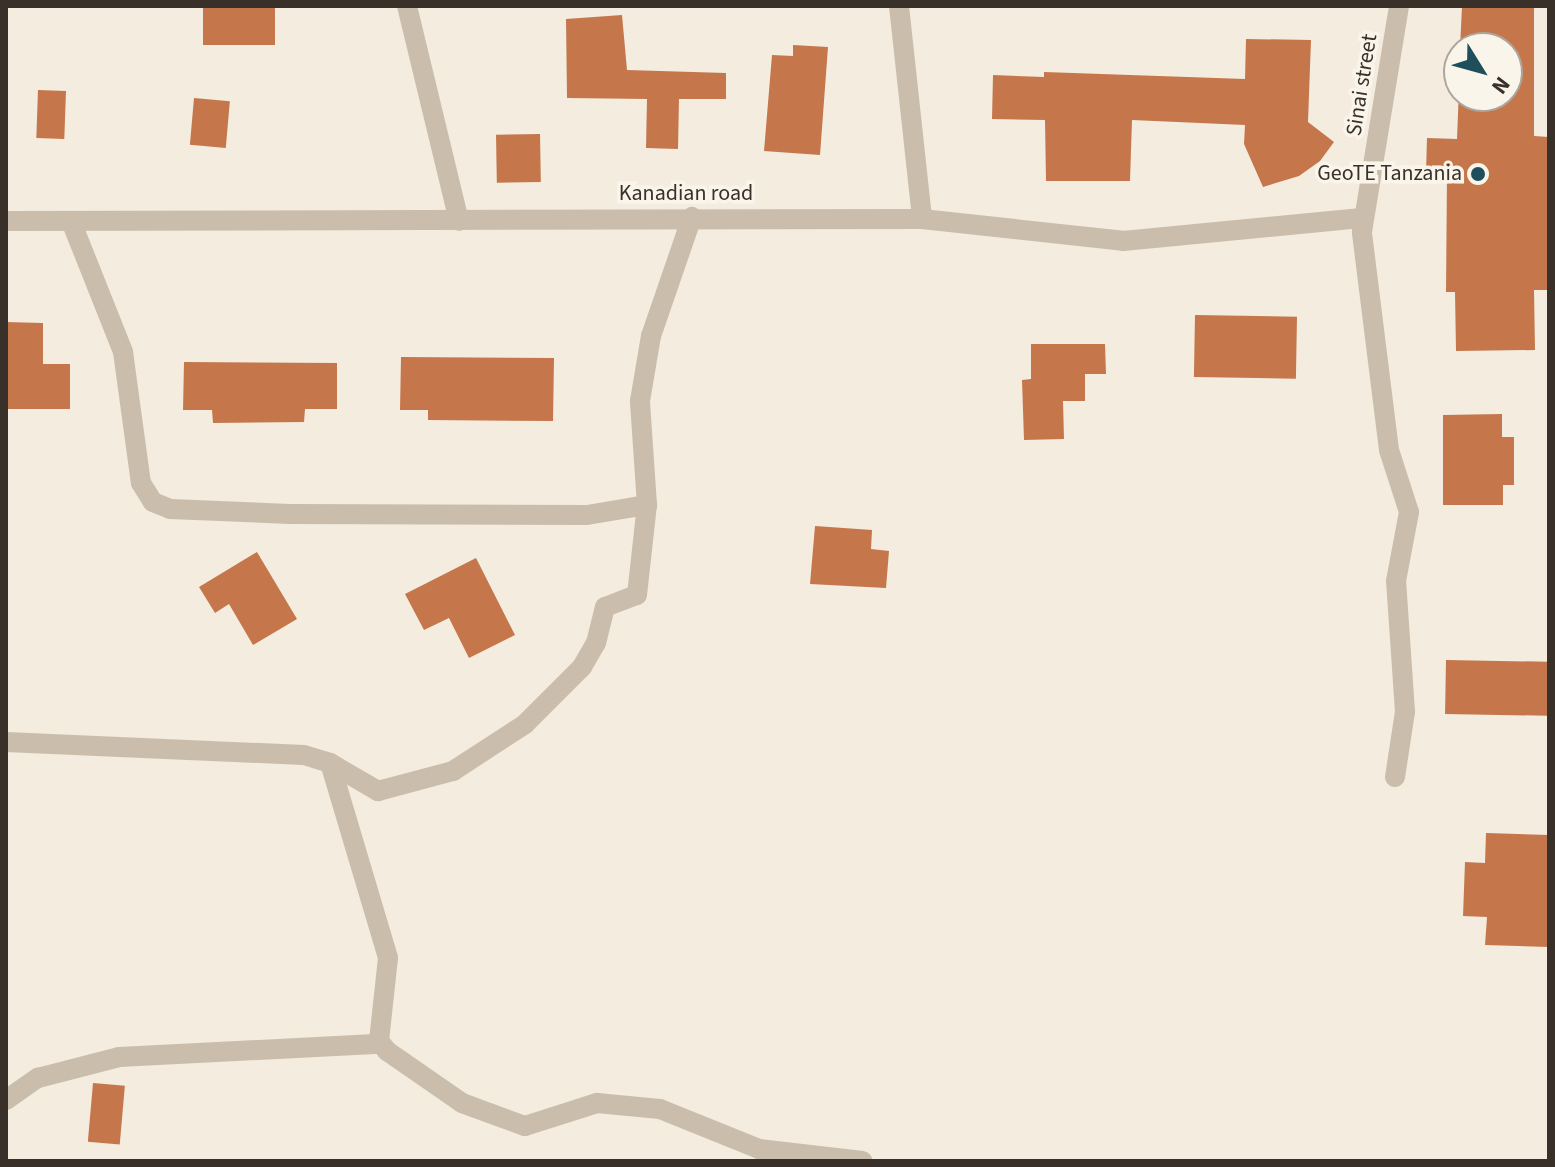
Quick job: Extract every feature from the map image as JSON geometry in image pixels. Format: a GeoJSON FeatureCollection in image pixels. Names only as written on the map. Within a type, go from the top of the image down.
{"type":"FeatureCollection","features":[{"type":"Feature","properties":{"kind":"street"},"geometry":{"type":"LineString","coordinates":[[407,6],[459,221]]}},
{"type":"Feature","properties":{"kind":"street"},"geometry":{"type":"LineString","coordinates":[[899,6],[922,219]]}},
{"type":"Feature","properties":{"kind":"street","name":"Sinai street"},"geometry":{"type":"LineString","coordinates":[[1395,777],[1405,712],[1396,581],[1409,512],[1389,450],[1365,276],[1364,218],[1399,6]]}},
{"type":"Feature","properties":{"kind":"street"},"geometry":{"type":"LineString","coordinates":[[6,742],[304,755],[330,763],[378,791],[397,790],[453,771],[525,724],[582,667],[596,643],[605,607],[637,595],[647,505],[640,401],[651,336],[692,217]]}},
{"type":"Feature","properties":{"kind":"street","name":"Kanadian road"},"geometry":{"type":"LineString","coordinates":[[6,221],[459,221],[692,217],[922,219],[1123,241],[1364,218]]}},
{"type":"Feature","properties":{"kind":"street"},"geometry":{"type":"LineString","coordinates":[[71,221],[123,352],[141,483],[153,502],[170,509],[290,514],[587,515],[647,505]]}},
{"type":"Feature","properties":{"kind":"street"},"geometry":{"type":"LineString","coordinates":[[330,763],[388,958],[380,1044]]}},
{"type":"Feature","properties":{"kind":"street"},"geometry":{"type":"LineString","coordinates":[[6,1100],[38,1078],[119,1057],[380,1044],[462,1103],[525,1126],[597,1103],[660,1109],[759,1149],[862,1161]]}},
{"type":"Feature","properties":{"kind":"building"},"geometry":{"type":"Polygon","coordinates":[[[203,6],[275,6],[275,45],[203,45],[203,6]]]}},
{"type":"Feature","properties":{"kind":"building"},"geometry":{"type":"Polygon","coordinates":[[[1462,6],[1534,6],[1534,136],[1549,137],[1549,290],[1534,290],[1535,350],[1456,351],[1455,292],[1446,292],[1447,174],[1426,173],[1427,138],[1457,139],[1458,112],[1523,112],[1523,32],[1461,32],[1462,6]]]}},
{"type":"Feature","properties":{"kind":"building"},"geometry":{"type":"Polygon","coordinates":[[[622,15],[627,70],[726,73],[726,99],[679,99],[678,149],[646,148],[647,99],[567,98],[566,19],[622,15]]]}},
{"type":"Feature","properties":{"kind":"building"},"geometry":{"type":"Polygon","coordinates":[[[1246,39],[1311,40],[1308,122],[1334,142],[1320,161],[1299,176],[1263,187],[1244,144],[1245,125],[1132,120],[1130,181],[1046,181],[1045,120],[992,119],[993,75],[1044,77],[1044,72],[1245,79],[1246,39]]]}},
{"type":"Feature","properties":{"kind":"building"},"geometry":{"type":"Polygon","coordinates":[[[793,45],[828,47],[820,155],[764,151],[772,55],[793,56],[793,45]]]}},
{"type":"Feature","properties":{"kind":"building"},"geometry":{"type":"Polygon","coordinates":[[[38,90],[66,91],[64,139],[36,138],[38,90]]]}},
{"type":"Feature","properties":{"kind":"building"},"geometry":{"type":"Polygon","coordinates":[[[194,98],[230,101],[226,148],[190,145],[194,98]]]}},
{"type":"Feature","properties":{"kind":"building"},"geometry":{"type":"Polygon","coordinates":[[[540,134],[541,182],[497,183],[496,135],[540,134]]]}},
{"type":"Feature","properties":{"kind":"building"},"geometry":{"type":"Polygon","coordinates":[[[1195,315],[1297,317],[1296,379],[1194,377],[1195,315]]]}},
{"type":"Feature","properties":{"kind":"building"},"geometry":{"type":"Polygon","coordinates":[[[6,322],[43,323],[43,364],[70,364],[70,409],[6,409],[6,322]]]}},
{"type":"Feature","properties":{"kind":"building"},"geometry":{"type":"Polygon","coordinates":[[[1031,344],[1105,344],[1106,374],[1085,374],[1085,401],[1063,401],[1064,439],[1024,440],[1022,380],[1031,379],[1031,344]]]}},
{"type":"Feature","properties":{"kind":"building"},"geometry":{"type":"Polygon","coordinates":[[[401,357],[554,358],[553,421],[428,420],[428,410],[400,410],[401,357]]]}},
{"type":"Feature","properties":{"kind":"building"},"geometry":{"type":"Polygon","coordinates":[[[184,362],[337,363],[337,409],[305,409],[304,422],[213,423],[212,410],[183,410],[184,362]]]}},
{"type":"Feature","properties":{"kind":"building"},"geometry":{"type":"Polygon","coordinates":[[[1502,414],[1502,437],[1514,437],[1514,485],[1503,485],[1503,505],[1443,505],[1443,415],[1502,414]]]}},
{"type":"Feature","properties":{"kind":"building"},"geometry":{"type":"Polygon","coordinates":[[[815,526],[872,530],[871,549],[889,551],[886,588],[810,584],[815,526]]]}},
{"type":"Feature","properties":{"kind":"building"},"geometry":{"type":"Polygon","coordinates":[[[257,552],[297,619],[253,645],[229,604],[215,613],[199,587],[257,552]]]}},
{"type":"Feature","properties":{"kind":"building"},"geometry":{"type":"Polygon","coordinates":[[[476,558],[515,635],[469,658],[449,618],[424,630],[405,594],[476,558]]]}},
{"type":"Feature","properties":{"kind":"building"},"geometry":{"type":"Polygon","coordinates":[[[1446,660],[1549,662],[1548,716],[1445,714],[1446,660]]]}},
{"type":"Feature","properties":{"kind":"building"},"geometry":{"type":"Polygon","coordinates":[[[1486,833],[1549,835],[1549,947],[1485,945],[1487,917],[1463,916],[1465,862],[1485,863],[1486,833]]]}},
{"type":"Feature","properties":{"kind":"building"},"geometry":{"type":"Polygon","coordinates":[[[93,1083],[125,1086],[120,1145],[88,1142],[93,1083]]]}},
{"type":"Feature","properties":{"kind":"place","name":"GeoTE Tanzania"},"geometry":{"type":"Point","coordinates":[1478,174]}}]}
